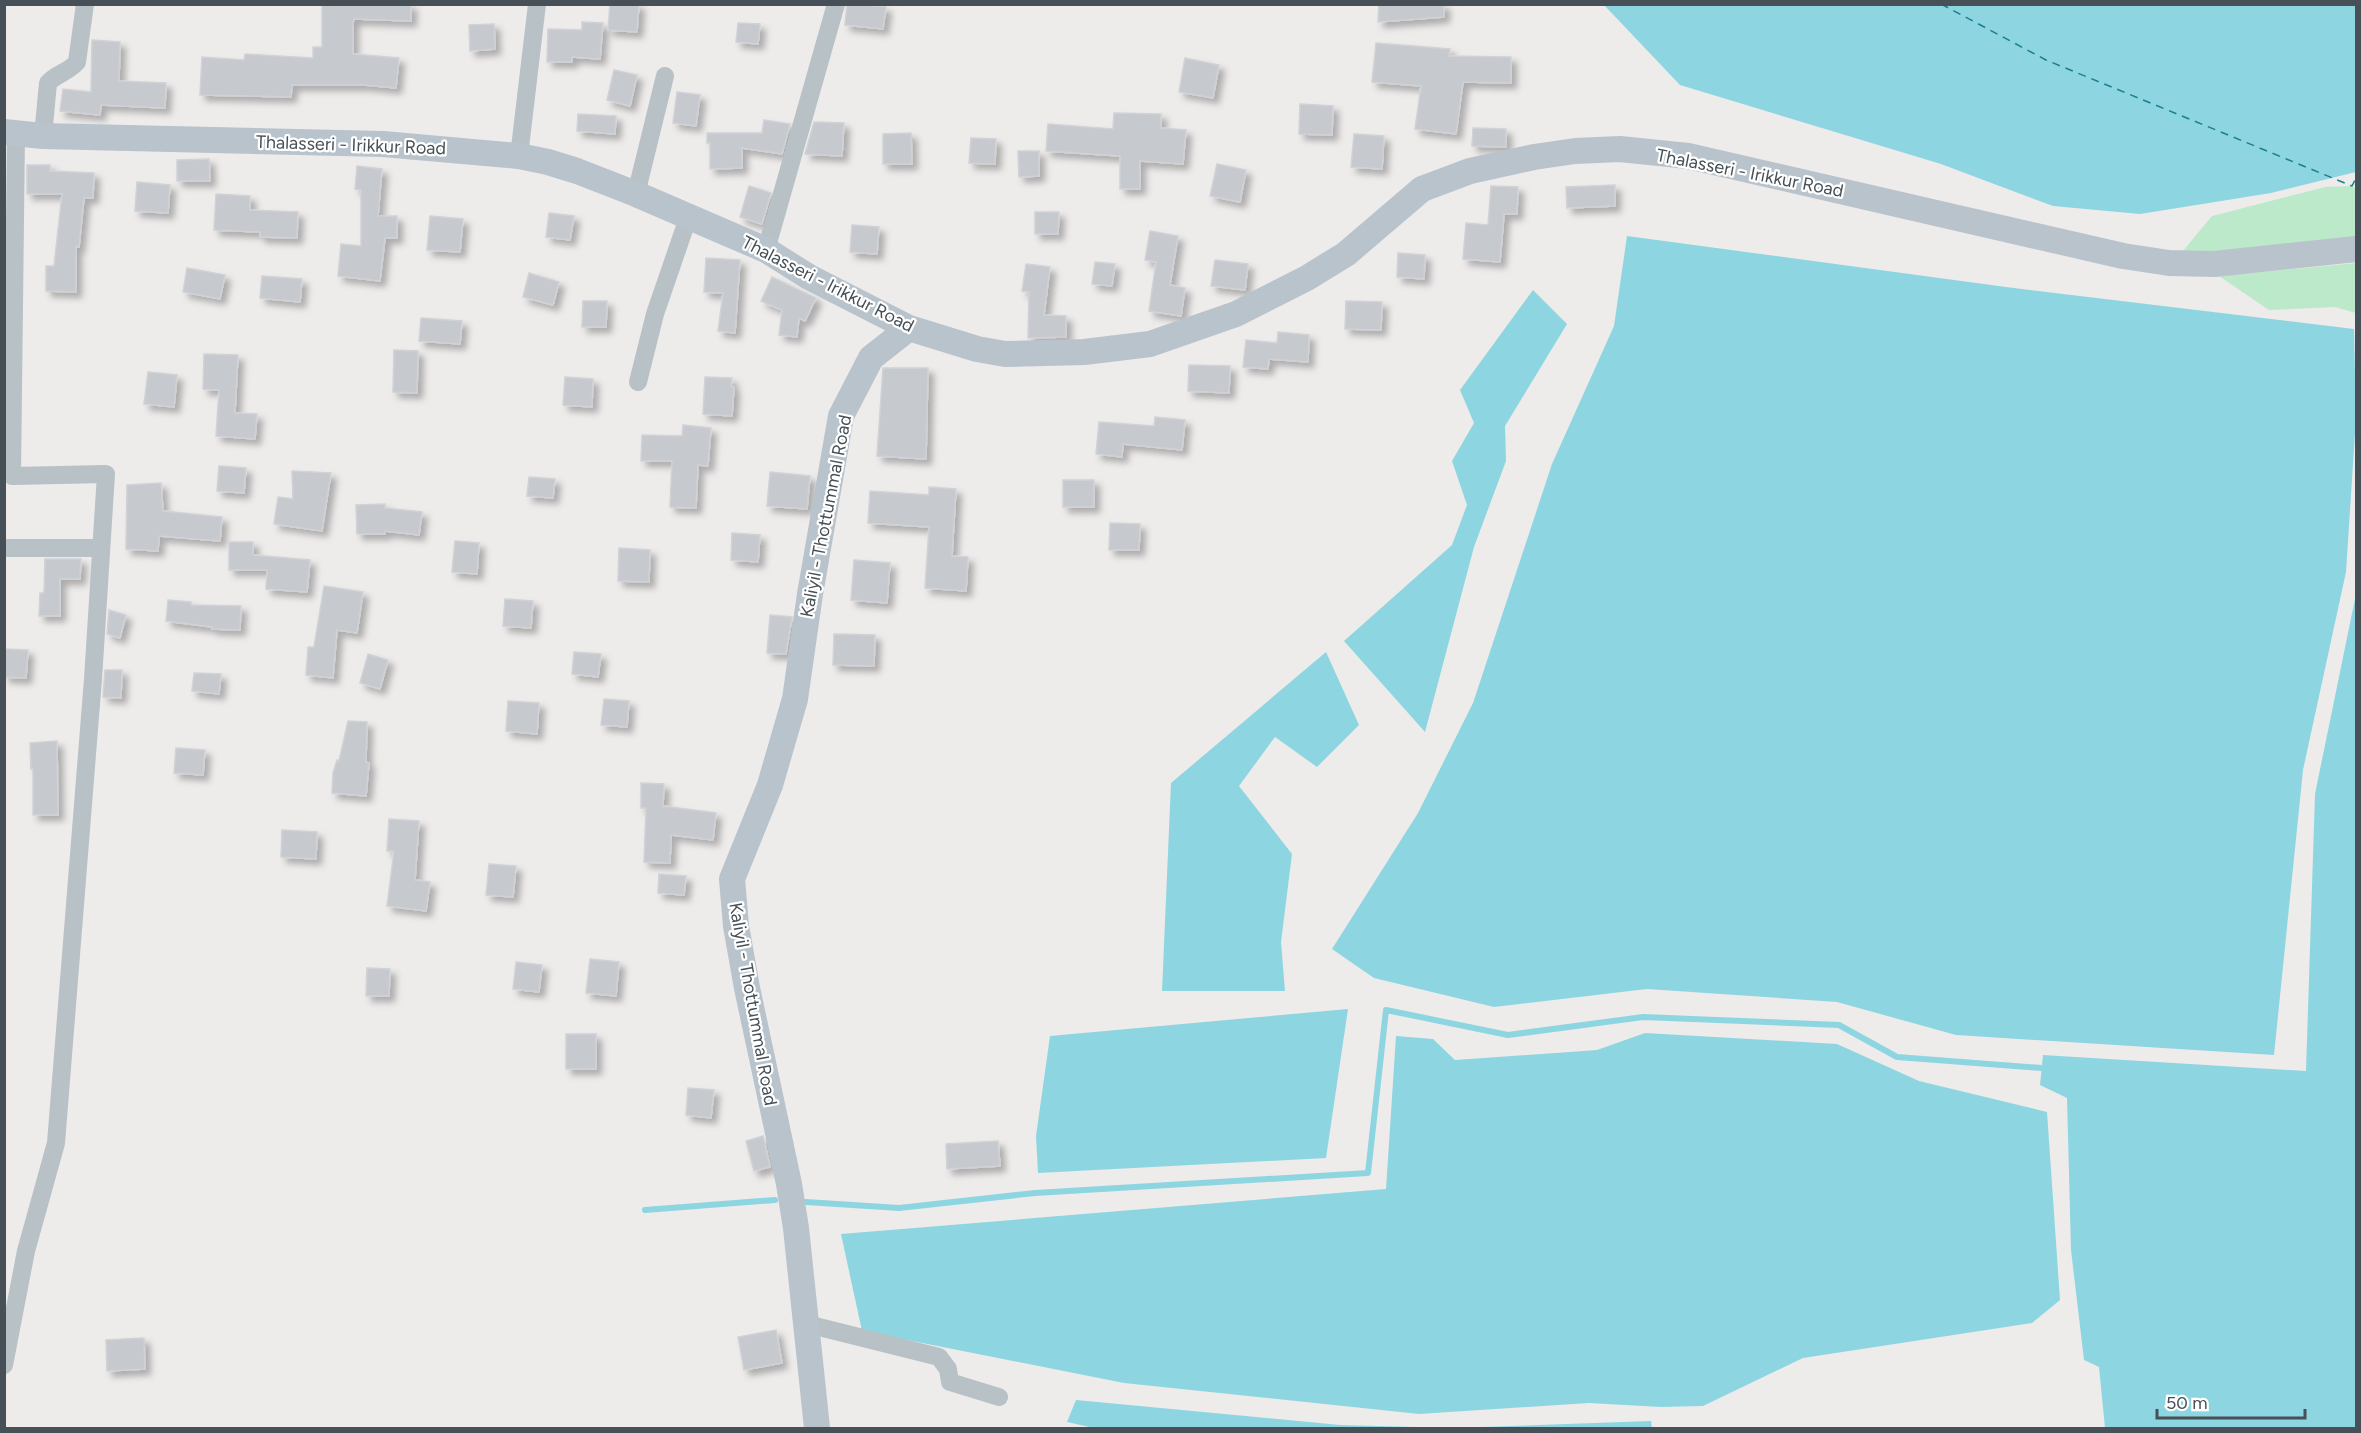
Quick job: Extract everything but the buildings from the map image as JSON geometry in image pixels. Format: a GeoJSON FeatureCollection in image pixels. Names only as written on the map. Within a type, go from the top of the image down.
{"type":"FeatureCollection","features":[{"type":"Feature","properties":{"kind":"main road","name":"Thalasseri - Irikkur Road"},"geometry":{"type":"LineString","coordinates":[[10,133],[43,136],[383,144],[519,156],[565,167],[636,194],[766,250],[809,277],[909,328],[977,349],[1005,354],[1084,352],[1150,344],[1236,314],[1307,278],[1346,254],[1422,189],[1470,171],[1575,151],[1620,149],[1688,156],[2123,256],[2169,263],[2214,264],[2353,249]]}},
{"type":"Feature","properties":{"kind":"main road","name":"Kaliyil - Thottummal Road"},"geometry":{"type":"LineString","coordinates":[[817,1428],[807,1324],[789,1184],[747,988],[736,926],[732,879],[770,785],[795,699],[810,594],[841,416],[871,358],[909,328]]}},
{"type":"Feature","properties":{"kind":"street"},"geometry":{"type":"LineString","coordinates":[[43,136],[48,82],[53,77],[72,69],[77,62],[85,4]]}},
{"type":"Feature","properties":{"kind":"street"},"geometry":{"type":"LineString","coordinates":[[519,156],[537,4]]}},
{"type":"Feature","properties":{"kind":"street"},"geometry":{"type":"LineString","coordinates":[[766,250],[836,4]]}},
{"type":"Feature","properties":{"kind":"street"},"geometry":{"type":"LineString","coordinates":[[636,194],[664,76]]}},
{"type":"Feature","properties":{"kind":"street"},"geometry":{"type":"LineString","coordinates":[[4,1365],[26,1251],[56,1143],[77,891],[105,474],[12,476],[10,133]]}},
{"type":"Feature","properties":{"kind":"street"},"geometry":{"type":"LineString","coordinates":[[638,382],[655,314],[688,218]]}},
{"type":"Feature","properties":{"kind":"street"},"geometry":{"type":"LineString","coordinates":[[4,548],[101,548]]}},
{"type":"Feature","properties":{"kind":"street"},"geometry":{"type":"LineString","coordinates":[[807,1324],[939,1357],[948,1369],[950,1382],[999,1397]]}},
{"type":"Feature","properties":{"kind":"green space"},"geometry":{"type":"Polygon","coordinates":[[[2352,186],[2356,189],[2356,237],[2256,252],[2182,252],[2212,216],[2325,187],[2352,186]]]}},
{"type":"Feature","properties":{"kind":"green space"},"geometry":{"type":"Polygon","coordinates":[[[2356,263],[2356,313],[2335,307],[2269,310],[2219,276],[2356,263]]]}},
{"type":"Feature","properties":{"kind":"water"},"geometry":{"type":"Polygon","coordinates":[[[1604,5],[2356,5],[2356,172],[2271,193],[2140,214],[2053,206],[1941,164],[1680,85],[1604,5]]]}},
{"type":"Feature","properties":{"kind":"water"},"geometry":{"type":"Polygon","coordinates":[[[1627,236],[2006,287],[2354,329],[2356,418],[2346,572],[2303,770],[2274,1055],[1956,1035],[1837,1002],[1647,989],[1494,1007],[1374,978],[1332,949],[1418,813],[1473,703],[1552,464],[1614,326],[1627,236]]]}},
{"type":"Feature","properties":{"kind":"water"},"geometry":{"type":"Polygon","coordinates":[[[1533,290],[1567,324],[1505,426],[1506,461],[1474,547],[1425,732],[1344,641],[1452,545],[1467,505],[1452,461],[1474,423],[1460,390],[1533,290]]]}},
{"type":"Feature","properties":{"kind":"water"},"geometry":{"type":"Polygon","coordinates":[[[2356,594],[2356,1428],[2105,1428],[2099,1367],[2084,1360],[2071,1250],[2067,1098],[2040,1085],[2043,1055],[2306,1071],[2315,794],[2356,594]]]}},
{"type":"Feature","properties":{"kind":"water"},"geometry":{"type":"Polygon","coordinates":[[[1326,652],[1359,725],[1317,767],[1275,737],[1239,786],[1292,854],[1281,942],[1285,991],[1162,991],[1171,783],[1326,652]]]}},
{"type":"Feature","properties":{"kind":"water"},"geometry":{"type":"Polygon","coordinates":[[[1348,1009],[1326,1158],[1038,1173],[1036,1136],[1050,1036],[1348,1009]]]}},
{"type":"Feature","properties":{"kind":"water"},"geometry":{"type":"Polygon","coordinates":[[[1645,1033],[1837,1044],[1919,1081],[2047,1112],[2060,1300],[2032,1323],[1803,1358],[1703,1406],[1661,1407],[1589,1403],[1419,1414],[1124,1383],[862,1331],[841,1234],[1386,1189],[1396,1036],[1433,1039],[1455,1060],[1597,1050],[1645,1033]]]}},
{"type":"Feature","properties":{"kind":"water"},"geometry":{"type":"Polygon","coordinates":[[[1076,1400],[1340,1425],[1454,1428],[1094,1428],[1067,1422],[1076,1400]]]}},
{"type":"Feature","properties":{"kind":"water"},"geometry":{"type":"Polygon","coordinates":[[[1651,1421],[1652,1428],[1454,1428],[1651,1421]]]}},
{"type":"Feature","properties":{"kind":"waterway"},"geometry":{"type":"LineString","coordinates":[[806,1202],[899,1208],[1035,1193],[1368,1173],[1386,1010],[1508,1035],[1643,1017],[1839,1025],[1897,1057],[2042,1068]]}},
{"type":"Feature","properties":{"kind":"waterway"},"geometry":{"type":"LineString","coordinates":[[645,1210],[775,1200]]}},
{"type":"Feature","properties":{"kind":"ferry route"},"geometry":{"type":"LineString","coordinates":[[1941,4],[2046,60],[2352,186],[2356,178]]}}]}
